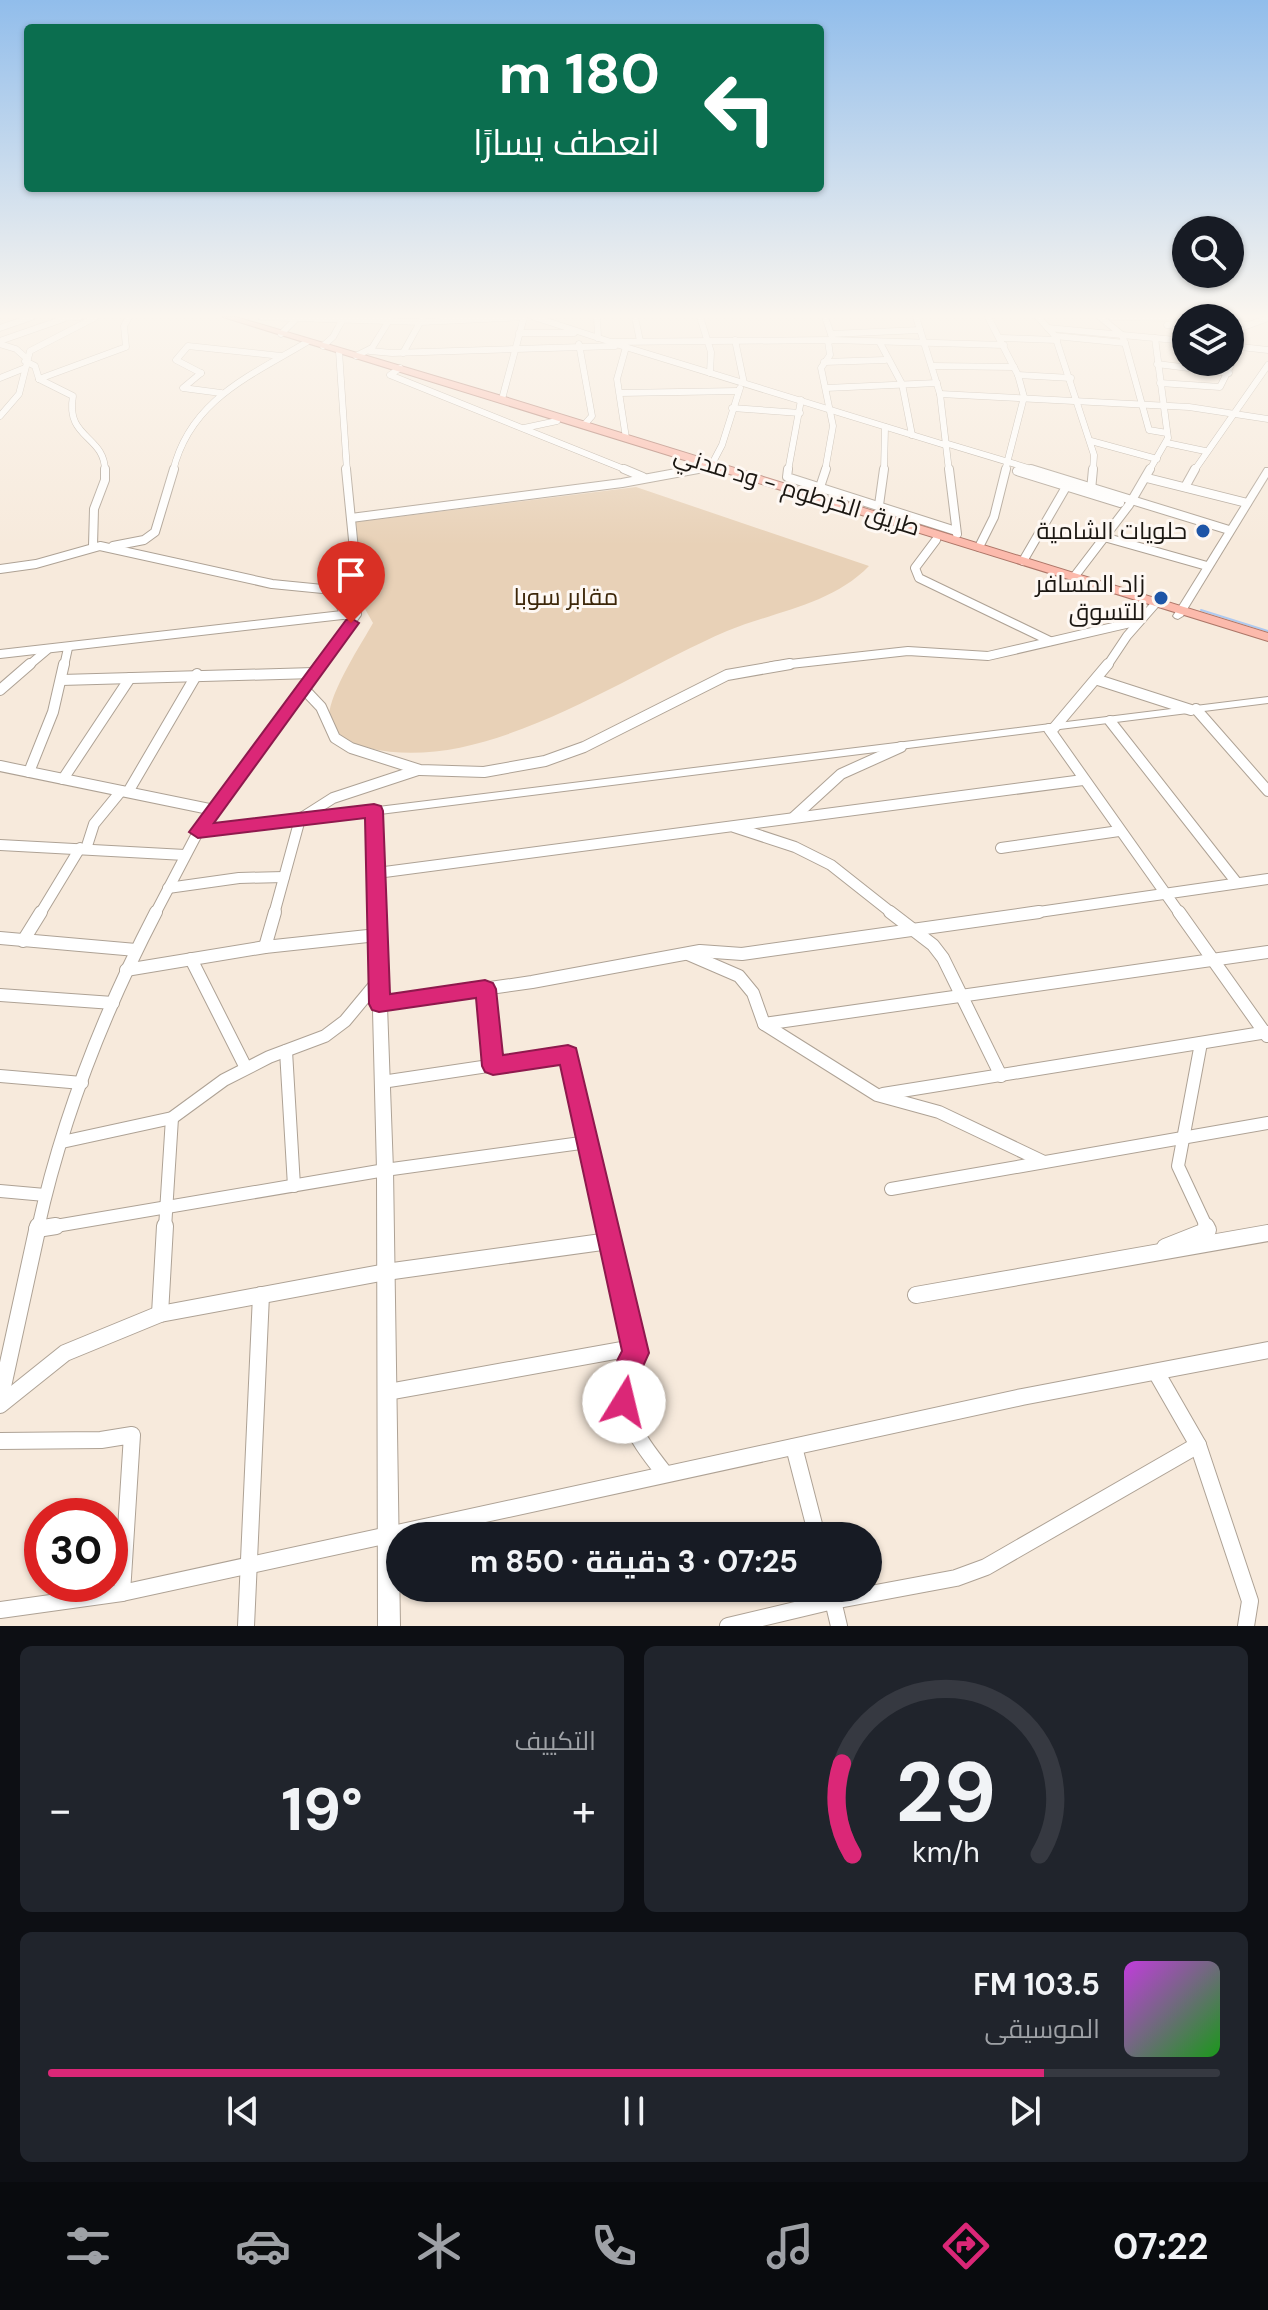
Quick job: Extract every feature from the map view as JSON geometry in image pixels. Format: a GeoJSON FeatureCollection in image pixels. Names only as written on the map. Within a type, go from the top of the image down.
{"type":"FeatureCollection","features":[{"type":"Feature","properties":{"kind":"highway"},"geometry":{"type":"LineString","coordinates":[[471,393],[936,540],[1154,605],[1268,644]]}},
{"type":"Feature","properties":{"kind":"highway","name":"طريق الخرطوم - ود مدني"},"geometry":{"type":"LineString","coordinates":[[481,393],[709,466],[819,491],[1154,605]]}},
{"type":"Feature","properties":{"kind":"highway"},"geometry":{"type":"LineString","coordinates":[[1180,614],[1268,637]]}},
{"type":"Feature","properties":{"kind":"street"},"geometry":{"type":"LineString","coordinates":[[0,416],[15,403],[19,393]]}},
{"type":"Feature","properties":{"kind":"street"},"geometry":{"type":"LineString","coordinates":[[67,393],[73,396],[70,413],[73,422],[97,447],[105,464],[105,480],[94,509],[93,546]]}},
{"type":"Feature","properties":{"kind":"street"},"geometry":{"type":"LineString","coordinates":[[107,547],[144,540],[155,532],[163,513],[177,455],[197,421],[221,393]]}},
{"type":"Feature","properties":{"kind":"street"},"geometry":{"type":"LineString","coordinates":[[0,1402],[45,1195],[82,1083],[126,970],[198,832],[314,673],[351,614],[358,590],[341,393]]}},
{"type":"Feature","properties":{"kind":"street"},"geometry":{"type":"LineString","coordinates":[[438,393],[645,478]]}},
{"type":"Feature","properties":{"kind":"street"},"geometry":{"type":"LineString","coordinates":[[502,399],[503,393]]}},
{"type":"Feature","properties":{"kind":"street"},"geometry":{"type":"LineString","coordinates":[[584,425],[592,416],[588,393]]}},
{"type":"Feature","properties":{"kind":"street"},"geometry":{"type":"LineString","coordinates":[[626,438],[620,393],[627,393]]}},
{"type":"Feature","properties":{"kind":"street"},"geometry":{"type":"LineString","coordinates":[[351,518],[645,478],[709,466],[725,443],[737,393]]}},
{"type":"Feature","properties":{"kind":"street"},"geometry":{"type":"LineString","coordinates":[[777,393],[1227,532]]}},
{"type":"Feature","properties":{"kind":"street"},"geometry":{"type":"LineString","coordinates":[[819,491],[832,441],[832,410],[827,393]]}},
{"type":"Feature","properties":{"kind":"street"},"geometry":{"type":"LineString","coordinates":[[904,393],[912,435]]}},
{"type":"Feature","properties":{"kind":"street"},"geometry":{"type":"LineString","coordinates":[[979,547],[994,517],[1023,393]]}},
{"type":"Feature","properties":{"kind":"street"},"geometry":{"type":"LineString","coordinates":[[1075,393],[1094,455],[1090,490]]}},
{"type":"Feature","properties":{"kind":"street"},"geometry":{"type":"LineString","coordinates":[[1137,393],[1149,430],[1167,433]]}},
{"type":"Feature","properties":{"kind":"street"},"geometry":{"type":"LineString","coordinates":[[1074,577],[1147,478],[1167,443],[1161,393]]}},
{"type":"Feature","properties":{"kind":"street"},"geometry":{"type":"LineString","coordinates":[[1185,487],[1205,451],[1247,393]]}},
{"type":"Feature","properties":{"kind":"street"},"geometry":{"type":"LineString","coordinates":[[957,536],[940,394],[1140,403],[1232,412],[1268,419]]}},
{"type":"Feature","properties":{"kind":"street"},"geometry":{"type":"LineString","coordinates":[[801,400],[787,477],[819,491],[879,505],[901,518]]}},
{"type":"Feature","properties":{"kind":"street"},"geometry":{"type":"LineString","coordinates":[[732,408],[800,413]]}},
{"type":"Feature","properties":{"kind":"street"},"geometry":{"type":"LineString","coordinates":[[522,429],[557,421]]}},
{"type":"Feature","properties":{"kind":"street"},"geometry":{"type":"LineString","coordinates":[[879,505],[884,483],[885,427]]}},
{"type":"Feature","properties":{"kind":"street"},"geometry":{"type":"LineString","coordinates":[[1091,441],[1157,459]]}},
{"type":"Feature","properties":{"kind":"street"},"geometry":{"type":"LineString","coordinates":[[1167,443],[1205,451]]}},
{"type":"Feature","properties":{"kind":"street"},"geometry":{"type":"LineString","coordinates":[[1007,464],[1066,487],[1090,490]]}},
{"type":"Feature","properties":{"kind":"street"},"geometry":{"type":"LineString","coordinates":[[1180,614],[1227,532],[1268,470]]}},
{"type":"Feature","properties":{"kind":"street"},"geometry":{"type":"LineString","coordinates":[[1147,478],[1247,503]]}},
{"type":"Feature","properties":{"kind":"street"},"geometry":{"type":"LineString","coordinates":[[1023,561],[1066,487]]}},
{"type":"Feature","properties":{"kind":"street"},"geometry":{"type":"LineString","coordinates":[[1104,537],[1207,566]]}},
{"type":"Feature","properties":{"kind":"street"},"geometry":{"type":"LineString","coordinates":[[936,540],[915,568],[919,578],[1050,641]]}},
{"type":"Feature","properties":{"kind":"street"},"geometry":{"type":"LineString","coordinates":[[0,569],[42,563],[93,546],[107,547],[272,584],[333,590],[351,614]]}},
{"type":"Feature","properties":{"kind":"street"},"geometry":{"type":"LineString","coordinates":[[1051,728],[1098,680],[1139,621],[1154,605]]}},
{"type":"Feature","properties":{"kind":"street"},"geometry":{"type":"LineString","coordinates":[[0,654],[351,614]]}},
{"type":"Feature","properties":{"kind":"street"},"geometry":{"type":"LineString","coordinates":[[303,688],[321,707],[323,719],[335,738],[390,763],[420,770],[484,772],[545,761],[584,747],[727,675],[756,668],[908,651],[977,657],[1139,621]]}},
{"type":"Feature","properties":{"kind":"street"},"geometry":{"type":"LineString","coordinates":[[29,772],[53,712],[68,648]]}},
{"type":"Feature","properties":{"kind":"street"},"geometry":{"type":"LineString","coordinates":[[0,690],[47,650]]}},
{"type":"Feature","properties":{"kind":"street"},"geometry":{"type":"LineString","coordinates":[[61,680],[314,673]]}},
{"type":"Feature","properties":{"kind":"street"},"geometry":{"type":"LineString","coordinates":[[23,941],[83,849],[94,824],[125,791],[197,674]]}},
{"type":"Feature","properties":{"kind":"street"},"geometry":{"type":"LineString","coordinates":[[63,779],[130,678]]}},
{"type":"Feature","properties":{"kind":"street"},"geometry":{"type":"LineString","coordinates":[[1098,680],[1193,709],[1268,791]]}},
{"type":"Feature","properties":{"kind":"street"},"geometry":{"type":"LineString","coordinates":[[198,832],[1268,700]]}},
{"type":"Feature","properties":{"kind":"street"},"geometry":{"type":"LineString","coordinates":[[1110,721],[1237,883]]}},
{"type":"Feature","properties":{"kind":"street"},"geometry":{"type":"LineString","coordinates":[[877,1095],[1267,1034],[1083,780],[1051,728]]}},
{"type":"Feature","properties":{"kind":"street"},"geometry":{"type":"LineString","coordinates":[[794,817],[841,774],[901,747]]}},
{"type":"Feature","properties":{"kind":"street"},"geometry":{"type":"LineString","coordinates":[[1,767],[214,810]]}},
{"type":"Feature","properties":{"kind":"street"},"geometry":{"type":"LineString","coordinates":[[265,947],[300,819],[333,798],[420,770]]}},
{"type":"Feature","properties":{"kind":"street"},"geometry":{"type":"LineString","coordinates":[[377,873],[1083,780]]}},
{"type":"Feature","properties":{"kind":"street"},"geometry":{"type":"LineString","coordinates":[[374,811],[385,1170],[390,1522]]}},
{"type":"Feature","properties":{"kind":"street"},"geometry":{"type":"LineString","coordinates":[[730,826],[795,847],[831,865],[933,945],[943,958],[1001,1076]]}},
{"type":"Feature","properties":{"kind":"street"},"geometry":{"type":"LineString","coordinates":[[1001,848],[1119,831]]}},
{"type":"Feature","properties":{"kind":"street"},"geometry":{"type":"LineString","coordinates":[[0,845],[185,855]]}},
{"type":"Feature","properties":{"kind":"street"},"geometry":{"type":"LineString","coordinates":[[168,888],[239,878],[284,877]]}},
{"type":"Feature","properties":{"kind":"street"},"geometry":{"type":"LineString","coordinates":[[379,1004],[485,989],[686,953],[714,950],[742,954],[1268,879]]}},
{"type":"Feature","properties":{"kind":"street"},"geometry":{"type":"LineString","coordinates":[[126,970],[265,947],[377,935]]}},
{"type":"Feature","properties":{"kind":"street"},"geometry":{"type":"LineString","coordinates":[[0,938],[136,950]]}},
{"type":"Feature","properties":{"kind":"street"},"geometry":{"type":"LineString","coordinates":[[764,1024],[1268,952]]}},
{"type":"Feature","properties":{"kind":"street"},"geometry":{"type":"LineString","coordinates":[[686,953],[739,974],[756,995],[764,1024],[877,1095],[939,1112],[1044,1162]]}},
{"type":"Feature","properties":{"kind":"street"},"geometry":{"type":"LineString","coordinates":[[191,959],[246,1068]]}},
{"type":"Feature","properties":{"kind":"street"},"geometry":{"type":"LineString","coordinates":[[62,1142],[172,1118],[246,1068],[325,1036],[345,1021],[379,980]]}},
{"type":"Feature","properties":{"kind":"street"},"geometry":{"type":"LineString","coordinates":[[485,989],[493,1066]]}},
{"type":"Feature","properties":{"kind":"street"},"geometry":{"type":"LineString","coordinates":[[0,995],[113,1003]]}},
{"type":"Feature","properties":{"kind":"street"},"geometry":{"type":"LineString","coordinates":[[1141,1256],[1208,1230],[1178,1166],[1201,1043]]}},
{"type":"Feature","properties":{"kind":"street"},"geometry":{"type":"LineString","coordinates":[[286,1051],[294,1186]]}},
{"type":"Feature","properties":{"kind":"street"},"geometry":{"type":"LineString","coordinates":[[382,1082],[568,1054],[632,1348],[636,1353],[623,1386],[627,1418],[636,1437],[665,1474]]}},
{"type":"Feature","properties":{"kind":"street"},"geometry":{"type":"LineString","coordinates":[[0,1076],[82,1083]]}},
{"type":"Feature","properties":{"kind":"street"},"geometry":{"type":"LineString","coordinates":[[160,1314],[172,1118]]}},
{"type":"Feature","properties":{"kind":"street"},"geometry":{"type":"LineString","coordinates":[[891,1189],[1268,1123]]}},
{"type":"Feature","properties":{"kind":"street"},"geometry":{"type":"LineString","coordinates":[[37,1229],[385,1170],[588,1142]]}},
{"type":"Feature","properties":{"kind":"street"},"geometry":{"type":"LineString","coordinates":[[0,1191],[45,1195]]}},
{"type":"Feature","properties":{"kind":"street"},"geometry":{"type":"LineString","coordinates":[[916,1295],[1268,1233]]}},
{"type":"Feature","properties":{"kind":"street"},"geometry":{"type":"LineString","coordinates":[[0,1402],[65,1353],[160,1314],[386,1272],[609,1241]]}},
{"type":"Feature","properties":{"kind":"street"},"geometry":{"type":"LineString","coordinates":[[246,1626],[261,1295]]}},
{"type":"Feature","properties":{"kind":"street"},"geometry":{"type":"LineString","coordinates":[[388,1392],[632,1348]]}},
{"type":"Feature","properties":{"kind":"street"},"geometry":{"type":"LineString","coordinates":[[445,1522],[1022,1397],[1268,1350]]}},
{"type":"Feature","properties":{"kind":"street"},"geometry":{"type":"LineString","coordinates":[[1156,1372],[1198,1445],[1250,1601],[1246,1626]]}},
{"type":"Feature","properties":{"kind":"street"},"geometry":{"type":"LineString","coordinates":[[0,1441],[101,1440],[132,1435],[128,1498]]}},
{"type":"Feature","properties":{"kind":"street"},"geometry":{"type":"LineString","coordinates":[[882,1587],[956,1578],[986,1567],[1198,1445]]}},
{"type":"Feature","properties":{"kind":"street"},"geometry":{"type":"LineString","coordinates":[[794,1447],[813,1522]]}},
{"type":"Feature","properties":{"kind":"street"},"geometry":{"type":"LineString","coordinates":[[128,1592],[386,1535]]}},
{"type":"Feature","properties":{"kind":"street"},"geometry":{"type":"LineString","coordinates":[[0,1610],[57,1602]]}},
{"type":"Feature","properties":{"kind":"street"},"geometry":{"type":"LineString","coordinates":[[389,1602],[389,1626]]}},
{"type":"Feature","properties":{"kind":"street"},"geometry":{"type":"LineString","coordinates":[[728,1626],[805,1602]]}},
{"type":"Feature","properties":{"kind":"street"},"geometry":{"type":"LineString","coordinates":[[833,1602],[839,1626]]}},
{"type":"Feature","properties":{"kind":"green space","name":"مقابر سوبا"},"geometry":{"type":"Polygon","coordinates":[[[636,487],[869,566],[838,590],[802,606],[727,631],[599,695],[506,735],[459,748],[413,753],[369,748],[346,740],[336,732],[330,722],[332,701],[373,623],[365,609],[356,522],[636,487]]]}},
{"type":"Feature","properties":{"kind":"waterway"},"geometry":{"type":"LineString","coordinates":[[1201,610],[1268,631]]}},
{"type":"Feature","properties":{"kind":"place","name":"حلويات الشامية"},"geometry":{"type":"Point","coordinates":[1203,531]}},
{"type":"Feature","properties":{"kind":"place","name":"زاد المسافر للتسوق"},"geometry":{"type":"Point","coordinates":[1161,598]}},
{"type":"Feature","properties":{"kind":"route"},"geometry":{"type":"LineString","coordinates":[[351,623],[198,832],[374,811],[379,1004],[485,989],[493,1066],[568,1054],[573,1062],[609,1241],[633,1340],[632,1348],[636,1353],[626,1371],[624,1402]]}}]}
